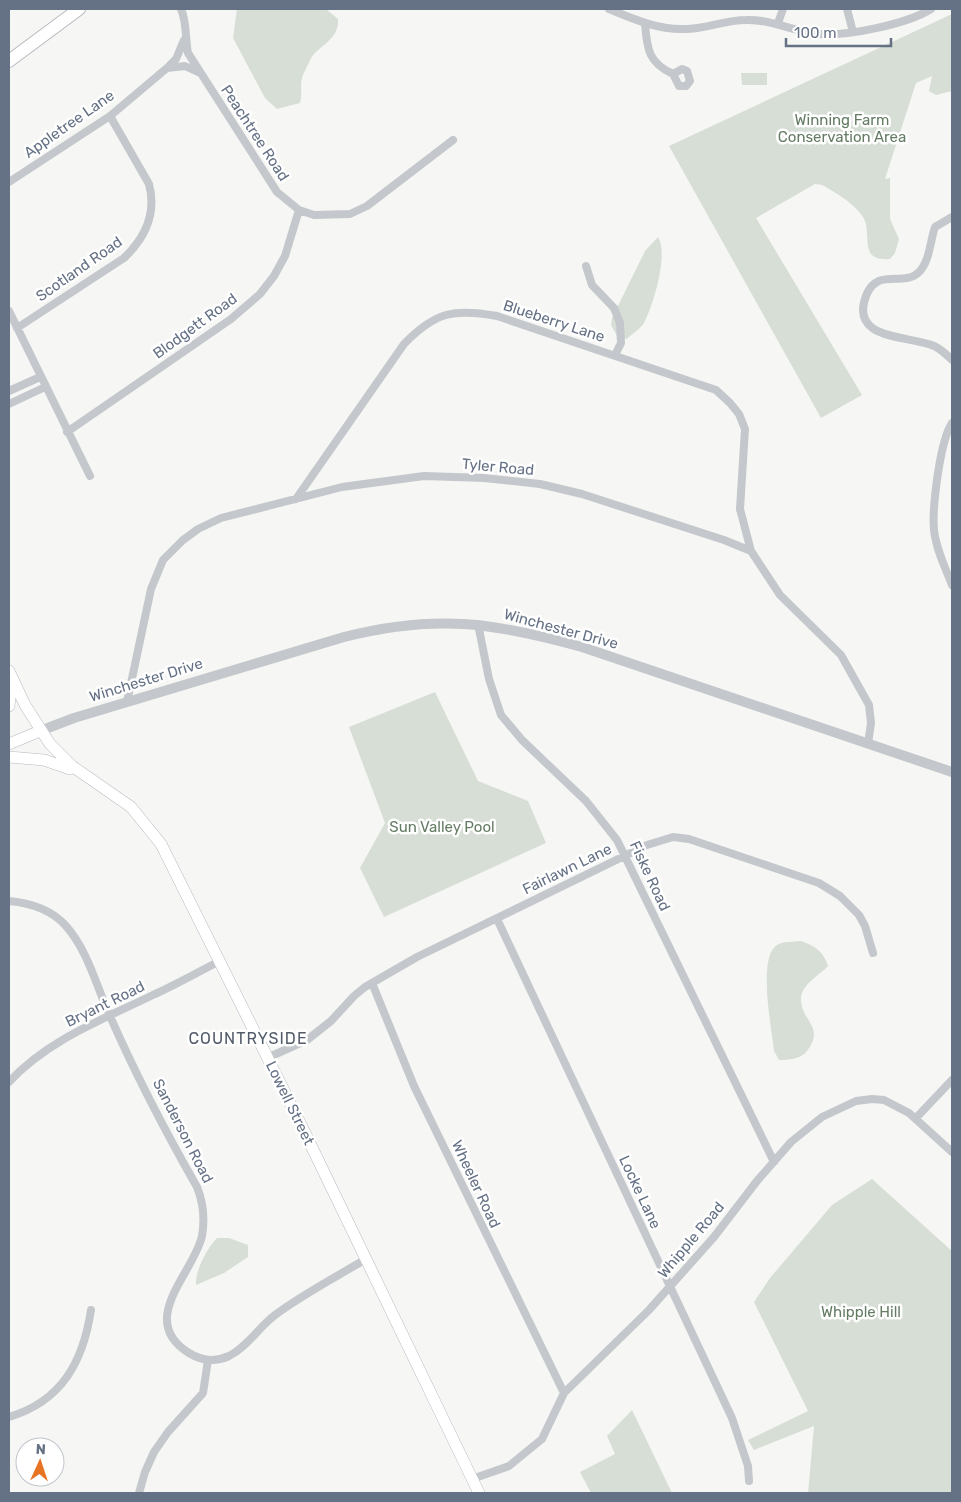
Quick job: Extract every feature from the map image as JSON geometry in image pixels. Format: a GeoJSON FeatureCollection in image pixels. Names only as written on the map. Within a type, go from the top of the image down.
{"type":"FeatureCollection","features":[{"type":"Feature","properties":{"kind":"main road"},"geometry":{"type":"LineString","coordinates":[[9,61],[79,9]]}},
{"type":"Feature","properties":{"kind":"main road"},"geometry":{"type":"LineString","coordinates":[[9,706],[10,675]]}},
{"type":"Feature","properties":{"kind":"main road","name":"Lowell Street"},"geometry":{"type":"LineString","coordinates":[[10,675],[40,731],[68,763],[131,808],[161,844],[366,1259],[478,1493]]}},
{"type":"Feature","properties":{"kind":"main road"},"geometry":{"type":"LineString","coordinates":[[9,744],[40,731]]}},
{"type":"Feature","properties":{"kind":"main road"},"geometry":{"type":"LineString","coordinates":[[9,757],[32,758],[53,762],[72,770],[102,787]]}},
{"type":"Feature","properties":{"kind":"street","name":"Peachtree Road"},"geometry":{"type":"LineString","coordinates":[[181,9],[184,17],[184,38],[188,53],[276,192],[300,210],[314,215],[350,214],[367,206],[453,140]]}},
{"type":"Feature","properties":{"kind":"street"},"geometry":{"type":"LineString","coordinates":[[609,9],[646,24],[685,29],[746,20],[778,24],[819,34],[853,32],[897,22],[931,9]]}},
{"type":"Feature","properties":{"kind":"street"},"geometry":{"type":"LineString","coordinates":[[778,24],[783,9]]}},
{"type":"Feature","properties":{"kind":"street"},"geometry":{"type":"LineString","coordinates":[[847,9],[853,32]]}},
{"type":"Feature","properties":{"kind":"street"},"geometry":{"type":"LineString","coordinates":[[646,24],[647,49],[659,68],[674,74]]}},
{"type":"Feature","properties":{"kind":"street","name":"Appletree Lane"},"geometry":{"type":"LineString","coordinates":[[9,182],[110,116],[176,59],[184,38]]}},
{"type":"Feature","properties":{"kind":"street"},"geometry":{"type":"LineString","coordinates":[[167,68],[185,66],[195,69],[201,74]]}},
{"type":"Feature","properties":{"kind":"street","name":"Scotland Road"},"geometry":{"type":"LineString","coordinates":[[17,328],[124,258],[138,244],[144,234],[151,212],[152,195],[149,184],[110,116]]}},
{"type":"Feature","properties":{"kind":"street","name":"Blodgett Road"},"geometry":{"type":"LineString","coordinates":[[67,432],[231,319],[260,294],[274,276],[285,256],[300,210]]}},
{"type":"Feature","properties":{"kind":"street"},"geometry":{"type":"LineString","coordinates":[[952,217],[935,227],[924,266],[916,274],[904,278],[889,278],[878,281],[868,290],[864,301],[864,313],[866,322],[875,330],[885,335],[934,346],[952,360]]}},
{"type":"Feature","properties":{"kind":"street"},"geometry":{"type":"LineString","coordinates":[[586,266],[592,285],[614,308],[620,323],[621,343],[615,355]]}},
{"type":"Feature","properties":{"kind":"street"},"geometry":{"type":"LineString","coordinates":[[9,311],[90,476]]}},
{"type":"Feature","properties":{"kind":"street","name":"Blueberry Lane"},"geometry":{"type":"LineString","coordinates":[[296,499],[404,344],[419,329],[439,315],[475,312],[497,316],[716,390],[739,414],[745,429],[740,509],[751,551]]}},
{"type":"Feature","properties":{"kind":"street"},"geometry":{"type":"LineString","coordinates":[[9,392],[40,377]]}},
{"type":"Feature","properties":{"kind":"street"},"geometry":{"type":"LineString","coordinates":[[9,404],[45,387]]}},
{"type":"Feature","properties":{"kind":"street"},"geometry":{"type":"LineString","coordinates":[[952,423],[944,444],[934,514],[937,546],[950,574],[952,585]]}},
{"type":"Feature","properties":{"kind":"street","name":"Tyler Road"},"geometry":{"type":"LineString","coordinates":[[127,702],[151,589],[163,560],[183,540],[198,529],[222,518],[342,487],[424,476],[521,481],[582,494],[724,540],[751,551]]}},
{"type":"Feature","properties":{"kind":"street"},"geometry":{"type":"LineString","coordinates":[[751,551],[780,594],[842,655],[869,705],[871,723],[868,744]]}},
{"type":"Feature","properties":{"kind":"street","name":"Winchester Drive"},"geometry":{"type":"LineString","coordinates":[[40,731],[127,702],[298,650],[384,627],[455,622],[526,632],[582,647],[952,772]]}},
{"type":"Feature","properties":{"kind":"street","name":"Fiske Road"},"geometry":{"type":"LineString","coordinates":[[478,624],[489,678],[501,715],[522,740],[598,814],[617,840],[774,1162]]}},
{"type":"Feature","properties":{"kind":"street","name":"Fairlawn Lane"},"geometry":{"type":"LineString","coordinates":[[267,1058],[307,1040],[331,1021],[354,996],[372,983],[418,957],[658,840],[680,837],[819,883],[840,896],[859,914],[865,926],[873,954]]}},
{"type":"Feature","properties":{"kind":"street","name":"Sanderson Road"},"geometry":{"type":"LineString","coordinates":[[9,901],[38,907],[57,917],[65,925],[88,962],[109,1014],[200,1195],[204,1222],[200,1242],[172,1295],[168,1314],[171,1334],[178,1344],[194,1356],[208,1360]]}},
{"type":"Feature","properties":{"kind":"street","name":"Locke Lane"},"geometry":{"type":"LineString","coordinates":[[497,918],[669,1288],[732,1418],[748,1466],[749,1481]]}},
{"type":"Feature","properties":{"kind":"street","name":"Bryant Road"},"geometry":{"type":"LineString","coordinates":[[9,1082],[39,1053],[109,1014],[220,961]]}},
{"type":"Feature","properties":{"kind":"street","name":"Wheeler Road"},"geometry":{"type":"LineString","coordinates":[[372,983],[414,1086],[478,1222],[564,1393]]}},
{"type":"Feature","properties":{"kind":"street"},"geometry":{"type":"LineString","coordinates":[[916,1118],[952,1080]]}},
{"type":"Feature","properties":{"kind":"street","name":"Whipple Road"},"geometry":{"type":"LineString","coordinates":[[472,1479],[509,1466],[542,1439],[564,1393],[669,1288],[791,1142],[813,1123],[835,1110],[856,1101],[884,1100],[916,1118],[952,1152]]}},
{"type":"Feature","properties":{"kind":"street"},"geometry":{"type":"LineString","coordinates":[[139,1493],[145,1472],[154,1452],[168,1432],[203,1394],[208,1360],[221,1359],[235,1353],[281,1310],[366,1259]]}},
{"type":"Feature","properties":{"kind":"street"},"geometry":{"type":"LineString","coordinates":[[9,1418],[42,1402],[68,1377],[84,1344],[91,1310]]}},
{"type":"Feature","properties":{"kind":"green space"},"geometry":{"type":"Polygon","coordinates":[[[237,9],[326,9],[338,19],[334,35],[314,54],[303,75],[300,103],[277,109],[265,98],[233,38],[237,9]]]}},
{"type":"Feature","properties":{"kind":"green space","name":"Winning Farm Conservation Area"},"geometry":{"type":"Polygon","coordinates":[[[952,14],[952,91],[936,95],[929,91],[932,76],[916,83],[885,179],[890,178],[890,219],[899,239],[895,253],[890,259],[880,259],[873,256],[868,245],[866,224],[863,217],[850,203],[822,185],[815,184],[756,218],[862,395],[821,418],[669,146],[952,14]]]}},
{"type":"Feature","properties":{"kind":"green space"},"geometry":{"type":"Polygon","coordinates":[[[741,73],[767,73],[767,85],[742,85],[741,73]]]}},
{"type":"Feature","properties":{"kind":"green space"},"geometry":{"type":"Polygon","coordinates":[[[658,237],[662,255],[661,267],[648,315],[644,323],[627,339],[617,336],[611,325],[612,318],[645,251],[658,237]]]}},
{"type":"Feature","properties":{"kind":"green space","name":"Sun Valley Pool"},"geometry":{"type":"Polygon","coordinates":[[[435,692],[478,781],[528,801],[546,843],[384,917],[360,868],[385,823],[349,727],[435,692]]]}},
{"type":"Feature","properties":{"kind":"green space"},"geometry":{"type":"Polygon","coordinates":[[[801,941],[818,950],[828,966],[808,984],[802,993],[802,1006],[813,1029],[812,1042],[802,1056],[779,1060],[774,1051],[767,995],[768,964],[771,952],[777,945],[785,942],[801,941]]]}},
{"type":"Feature","properties":{"kind":"green space","name":"Whipple Hill"},"geometry":{"type":"Polygon","coordinates":[[[872,1179],[952,1251],[952,1493],[808,1493],[814,1426],[754,1450],[748,1440],[808,1411],[754,1302],[770,1278],[832,1205],[872,1179]]]}},
{"type":"Feature","properties":{"kind":"green space"},"geometry":{"type":"Polygon","coordinates":[[[217,1238],[229,1238],[248,1245],[248,1257],[224,1273],[196,1285],[197,1273],[202,1260],[217,1238]]]}},
{"type":"Feature","properties":{"kind":"green space"},"geometry":{"type":"Polygon","coordinates":[[[632,1410],[672,1493],[591,1493],[580,1472],[615,1454],[607,1436],[632,1410]]]}},
{"type":"Feature","properties":{"kind":"district","name":"COUNTRYSIDE"},"geometry":{"type":"Point","coordinates":[248,1038]}}]}
